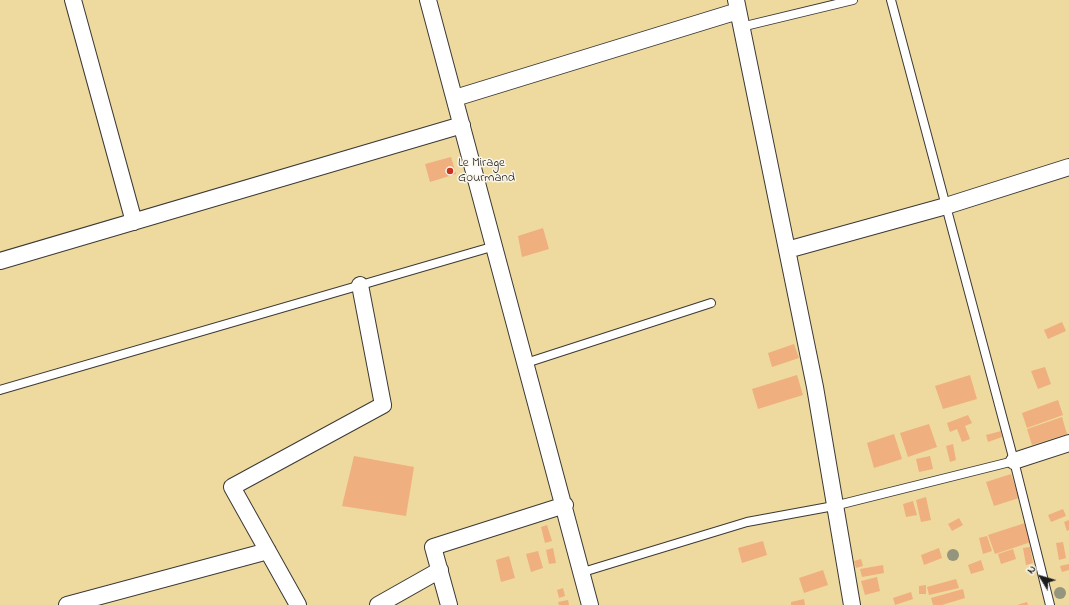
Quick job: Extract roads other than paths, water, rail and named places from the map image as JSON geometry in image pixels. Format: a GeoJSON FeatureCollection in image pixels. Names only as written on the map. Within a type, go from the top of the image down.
{"type":"FeatureCollection","features":[{"type":"Feature","properties":{"kind":"street"},"geometry":{"type":"LineString","coordinates":[[73,0],[134,222]]}},
{"type":"Feature","properties":{"kind":"street"},"geometry":{"type":"LineString","coordinates":[[428,0],[583,572],[590,605]]}},
{"type":"Feature","properties":{"kind":"street"},"geometry":{"type":"LineString","coordinates":[[455,98],[737,5],[815,387],[852,605]]}},
{"type":"Feature","properties":{"kind":"street"},"geometry":{"type":"LineString","coordinates":[[0,261],[462,125]]}},
{"type":"Feature","properties":{"kind":"street"},"geometry":{"type":"LineString","coordinates":[[787,250],[946,206],[1069,167]]}},
{"type":"Feature","properties":{"kind":"street"},"geometry":{"type":"LineString","coordinates":[[298,605],[232,487],[383,405],[360,285]]}},
{"type":"Feature","properties":{"kind":"street"},"geometry":{"type":"LineString","coordinates":[[1014,461],[1069,442]]}},
{"type":"Feature","properties":{"kind":"street"},"geometry":{"type":"LineString","coordinates":[[449,605],[433,547],[565,505]]}},
{"type":"Feature","properties":{"kind":"street"},"geometry":{"type":"LineString","coordinates":[[67,605],[268,551]]}},
{"type":"Feature","properties":{"kind":"street"},"geometry":{"type":"LineString","coordinates":[[378,605],[440,570]]}},
{"type":"Feature","properties":{"kind":"lane"},"geometry":{"type":"LineString","coordinates":[[742,27],[853,0]]}},
{"type":"Feature","properties":{"kind":"lane"},"geometry":{"type":"LineString","coordinates":[[891,0],[1014,461],[1050,605]]}},
{"type":"Feature","properties":{"kind":"lane"},"geometry":{"type":"LineString","coordinates":[[0,390],[495,246]]}},
{"type":"Feature","properties":{"kind":"lane"},"geometry":{"type":"LineString","coordinates":[[526,363],[711,303]]}},
{"type":"Feature","properties":{"kind":"lane"},"geometry":{"type":"LineString","coordinates":[[583,572],[747,522],[834,506],[1014,461]]}},
{"type":"Feature","properties":{"kind":"place","name":"Le Mirage Gourmand"},"geometry":{"type":"Point","coordinates":[450,171]}}]}
